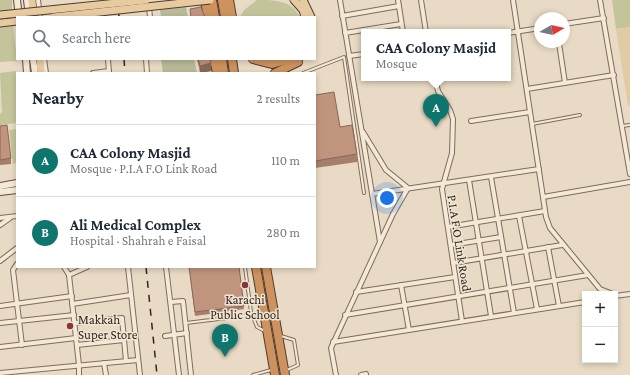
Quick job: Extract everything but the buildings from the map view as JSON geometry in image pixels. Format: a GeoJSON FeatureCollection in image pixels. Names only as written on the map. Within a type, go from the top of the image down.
{"type":"FeatureCollection","features":[{"type":"Feature","properties":{"kind":"highway"},"geometry":{"type":"LineString","coordinates":[[208,16],[209,0]]}},
{"type":"Feature","properties":{"kind":"highway"},"geometry":{"type":"LineString","coordinates":[[209,0],[215,16]]}},
{"type":"Feature","properties":{"kind":"highway"},"geometry":{"type":"LineString","coordinates":[[222,0],[225,16]]}},
{"type":"Feature","properties":{"kind":"highway"},"geometry":{"type":"LineString","coordinates":[[229,0],[232,16]]}},
{"type":"Feature","properties":{"kind":"highway"},"geometry":{"type":"LineString","coordinates":[[214,60],[217,72]]}},
{"type":"Feature","properties":{"kind":"highway"},"geometry":{"type":"LineString","coordinates":[[222,60],[224,72]]}},
{"type":"Feature","properties":{"kind":"highway"},"geometry":{"type":"LineString","coordinates":[[232,60],[234,72]]}},
{"type":"Feature","properties":{"kind":"highway"},"geometry":{"type":"LineString","coordinates":[[257,60],[272,64],[286,60]]}},
{"type":"Feature","properties":{"kind":"highway"},"geometry":{"type":"LineString","coordinates":[[277,72],[299,60]]}},
{"type":"Feature","properties":{"kind":"highway"},"geometry":{"type":"LineString","coordinates":[[256,268],[275,372]]}},
{"type":"Feature","properties":{"kind":"highway"},"geometry":{"type":"LineString","coordinates":[[266,268],[284,373]]}},
{"type":"Feature","properties":{"kind":"main road"},"geometry":{"type":"LineString","coordinates":[[31,14],[32,0]]}},
{"type":"Feature","properties":{"kind":"main road"},"geometry":{"type":"LineString","coordinates":[[0,15],[31,14],[209,0]]}},
{"type":"Feature","properties":{"kind":"main road"},"geometry":{"type":"LineString","coordinates":[[294,0],[304,16]]}},
{"type":"Feature","properties":{"kind":"main road"},"geometry":{"type":"LineString","coordinates":[[303,0],[311,16]]}},
{"type":"Feature","properties":{"kind":"main road"},"geometry":{"type":"LineString","coordinates":[[61,16],[148,4]]}},
{"type":"Feature","properties":{"kind":"main road"},"geometry":{"type":"LineString","coordinates":[[0,23],[16,21]]}},
{"type":"Feature","properties":{"kind":"main road"},"geometry":{"type":"LineString","coordinates":[[40,60],[41,72]]}},
{"type":"Feature","properties":{"kind":"street"},"geometry":{"type":"LineString","coordinates":[[17,0],[19,16]]}},
{"type":"Feature","properties":{"kind":"street"},"geometry":{"type":"LineString","coordinates":[[27,0],[31,14]]}},
{"type":"Feature","properties":{"kind":"street"},"geometry":{"type":"LineString","coordinates":[[38,0],[40,16]]}},
{"type":"Feature","properties":{"kind":"street"},"geometry":{"type":"LineString","coordinates":[[340,0],[380,242]]}},
{"type":"Feature","properties":{"kind":"street"},"geometry":{"type":"LineString","coordinates":[[398,0],[402,29]]}},
{"type":"Feature","properties":{"kind":"street"},"geometry":{"type":"LineString","coordinates":[[421,0],[426,29]]}},
{"type":"Feature","properties":{"kind":"street"},"geometry":{"type":"LineString","coordinates":[[513,0],[543,197],[550,228],[562,245],[600,289],[605,291]]}},
{"type":"Feature","properties":{"kind":"street"},"geometry":{"type":"LineString","coordinates":[[600,0],[630,174]]}},
{"type":"Feature","properties":{"kind":"street"},"geometry":{"type":"LineString","coordinates":[[148,4],[150,16]]}},
{"type":"Feature","properties":{"kind":"street"},"geometry":{"type":"LineString","coordinates":[[342,16],[399,6]]}},
{"type":"Feature","properties":{"kind":"street"},"geometry":{"type":"LineString","coordinates":[[570,23],[604,18]]}},
{"type":"Feature","properties":{"kind":"street"},"geometry":{"type":"LineString","coordinates":[[370,29],[401,24]]}},
{"type":"Feature","properties":{"kind":"street"},"geometry":{"type":"LineString","coordinates":[[511,33],[534,29]]}},
{"type":"Feature","properties":{"kind":"street"},"geometry":{"type":"LineString","coordinates":[[345,33],[361,30]]}},
{"type":"Feature","properties":{"kind":"street"},"geometry":{"type":"LineString","coordinates":[[560,48],[566,83]]}},
{"type":"Feature","properties":{"kind":"street"},"geometry":{"type":"LineString","coordinates":[[349,56],[361,54]]}},
{"type":"Feature","properties":{"kind":"street"},"geometry":{"type":"LineString","coordinates":[[26,60],[27,72]]}},
{"type":"Feature","properties":{"kind":"street"},"geometry":{"type":"LineString","coordinates":[[33,60],[35,72]]}},
{"type":"Feature","properties":{"kind":"street"},"geometry":{"type":"LineString","coordinates":[[44,60],[46,72]]}},
{"type":"Feature","properties":{"kind":"street"},"geometry":{"type":"LineString","coordinates":[[108,60],[109,72]]}},
{"type":"Feature","properties":{"kind":"street"},"geometry":{"type":"LineString","coordinates":[[146,60],[147,72]]}},
{"type":"Feature","properties":{"kind":"street"},"geometry":{"type":"LineString","coordinates":[[527,90],[614,76]]}},
{"type":"Feature","properties":{"kind":"street","name":"P.I.A F.O Link Road"},"geometry":{"type":"LineString","coordinates":[[436,81],[438,91],[450,110],[453,119],[452,153],[442,189],[442,197],[451,245],[462,321]]}},
{"type":"Feature","properties":{"kind":"street"},"geometry":{"type":"LineString","coordinates":[[471,121],[530,112]]}},
{"type":"Feature","properties":{"kind":"street"},"geometry":{"type":"LineString","coordinates":[[363,132],[386,170],[408,188]]}},
{"type":"Feature","properties":{"kind":"street"},"geometry":{"type":"LineString","coordinates":[[372,194],[539,169]]}},
{"type":"Feature","properties":{"kind":"street"},"geometry":{"type":"LineString","coordinates":[[491,177],[514,313]]}},
{"type":"Feature","properties":{"kind":"street"},"geometry":{"type":"LineString","coordinates":[[469,180],[491,316]]}},
{"type":"Feature","properties":{"kind":"street"},"geometry":{"type":"LineString","coordinates":[[543,197],[630,182]]}},
{"type":"Feature","properties":{"kind":"street"},"geometry":{"type":"LineString","coordinates":[[0,186],[16,183]]}},
{"type":"Feature","properties":{"kind":"street"},"geometry":{"type":"LineString","coordinates":[[336,375],[330,348],[393,214],[408,188]]}},
{"type":"Feature","properties":{"kind":"street"},"geometry":{"type":"LineString","coordinates":[[0,192],[16,190]]}},
{"type":"Feature","properties":{"kind":"street"},"geometry":{"type":"LineString","coordinates":[[448,227],[546,211]]}},
{"type":"Feature","properties":{"kind":"street"},"geometry":{"type":"LineString","coordinates":[[0,218],[16,216]]}},
{"type":"Feature","properties":{"kind":"street"},"geometry":{"type":"LineString","coordinates":[[519,216],[537,309]]}},
{"type":"Feature","properties":{"kind":"street"},"geometry":{"type":"LineString","coordinates":[[0,225],[10,217]]}},
{"type":"Feature","properties":{"kind":"street"},"geometry":{"type":"LineString","coordinates":[[451,245],[501,237]]}},
{"type":"Feature","properties":{"kind":"street"},"geometry":{"type":"LineString","coordinates":[[453,263],[562,245]]}},
{"type":"Feature","properties":{"kind":"street"},"geometry":{"type":"LineString","coordinates":[[548,247],[559,306]]}},
{"type":"Feature","properties":{"kind":"street"},"geometry":{"type":"LineString","coordinates":[[0,261],[16,249]]}},
{"type":"Feature","properties":{"kind":"street"},"geometry":{"type":"LineString","coordinates":[[16,266],[13,270],[22,344]]}},
{"type":"Feature","properties":{"kind":"street"},"geometry":{"type":"LineString","coordinates":[[65,268],[69,275],[72,296],[79,375]]}},
{"type":"Feature","properties":{"kind":"street"},"geometry":{"type":"LineString","coordinates":[[69,275],[85,268]]}},
{"type":"Feature","properties":{"kind":"street"},"geometry":{"type":"LineString","coordinates":[[128,268],[140,375]]}},
{"type":"Feature","properties":{"kind":"street"},"geometry":{"type":"LineString","coordinates":[[166,268],[176,335],[179,375]]}},
{"type":"Feature","properties":{"kind":"street"},"geometry":{"type":"LineString","coordinates":[[345,315],[588,275]]}},
{"type":"Feature","properties":{"kind":"street"},"geometry":{"type":"LineString","coordinates":[[356,292],[455,277]]}},
{"type":"Feature","properties":{"kind":"street"},"geometry":{"type":"LineString","coordinates":[[401,285],[409,330]]}},
{"type":"Feature","properties":{"kind":"street"},"geometry":{"type":"LineString","coordinates":[[618,295],[630,294]]}},
{"type":"Feature","properties":{"kind":"street"},"geometry":{"type":"LineString","coordinates":[[72,304],[131,295]]}},
{"type":"Feature","properties":{"kind":"street"},"geometry":{"type":"LineString","coordinates":[[0,306],[72,296]]}},
{"type":"Feature","properties":{"kind":"street"},"geometry":{"type":"LineString","coordinates":[[171,302],[183,301],[191,375]]}},
{"type":"Feature","properties":{"kind":"street"},"geometry":{"type":"LineString","coordinates":[[333,342],[582,302]]}},
{"type":"Feature","properties":{"kind":"street"},"geometry":{"type":"LineString","coordinates":[[0,322],[74,315]]}},
{"type":"Feature","properties":{"kind":"street"},"geometry":{"type":"LineString","coordinates":[[75,323],[122,318],[126,361]]}},
{"type":"Feature","properties":{"kind":"street"},"geometry":{"type":"LineString","coordinates":[[165,336],[187,333]]}},
{"type":"Feature","properties":{"kind":"street"},"geometry":{"type":"LineString","coordinates":[[0,347],[76,338]]}},
{"type":"Feature","properties":{"kind":"street"},"geometry":{"type":"LineString","coordinates":[[77,344],[124,340]]}},
{"type":"Feature","properties":{"kind":"street"},"geometry":{"type":"LineString","coordinates":[[0,374],[138,360]]}},
{"type":"Feature","properties":{"kind":"street"},"geometry":{"type":"LineString","coordinates":[[104,363],[106,375]]}},
{"type":"Feature","properties":{"kind":"street"},"geometry":{"type":"LineString","coordinates":[[361,375],[366,374]]}},
{"type":"Feature","properties":{"kind":"lane"},"geometry":{"type":"LineString","coordinates":[[306,72],[344,57],[364,193]]}},
{"type":"Feature","properties":{"kind":"lane"},"geometry":{"type":"LineString","coordinates":[[532,124],[580,115]]}},
{"type":"Feature","properties":{"kind":"lane"},"geometry":{"type":"LineString","coordinates":[[622,126],[630,125]]}},
{"type":"Feature","properties":{"kind":"lane"},"geometry":{"type":"LineString","coordinates":[[245,268],[252,315],[257,327],[268,333]]}},
{"type":"Feature","properties":{"kind":"lane"},"geometry":{"type":"LineString","coordinates":[[186,323],[252,315]]}},
{"type":"Feature","properties":{"kind":"lane"},"geometry":{"type":"LineString","coordinates":[[278,335],[294,340],[298,366],[284,373]]}},
{"type":"Feature","properties":{"kind":"lane"},"geometry":{"type":"LineString","coordinates":[[253,375],[275,372]]}},
{"type":"Feature","properties":{"kind":"green space"},"geometry":{"type":"Polygon","coordinates":[[[0,0],[12,0],[12,10],[0,11],[0,0]]]}},
{"type":"Feature","properties":{"kind":"green space"},"geometry":{"type":"Polygon","coordinates":[[[257,0],[270,0],[287,4],[297,11],[300,16],[241,16],[244,10],[257,0]]]}},
{"type":"Feature","properties":{"kind":"green space"},"geometry":{"type":"Polygon","coordinates":[[[612,0],[630,0],[630,27],[616,29],[612,0]]]}},
{"type":"Feature","properties":{"kind":"green space"},"geometry":{"type":"Polygon","coordinates":[[[186,7],[188,16],[161,16],[160,10],[186,7]]]}},
{"type":"Feature","properties":{"kind":"green space"},"geometry":{"type":"Polygon","coordinates":[[[13,23],[17,61],[0,62],[0,24],[13,23]]]}},
{"type":"Feature","properties":{"kind":"green space"},"geometry":{"type":"Polygon","coordinates":[[[161,60],[194,60],[197,72],[163,72],[161,60]]]}},
{"type":"Feature","properties":{"kind":"green space"},"geometry":{"type":"Polygon","coordinates":[[[16,71],[16,123],[0,125],[0,114],[2,112],[0,73],[16,71]]]}},
{"type":"Feature","properties":{"kind":"green space"},"geometry":{"type":"Polygon","coordinates":[[[16,129],[16,163],[13,164],[9,130],[16,129]]]}},
{"type":"Feature","properties":{"kind":"sand"},"geometry":{"type":"Polygon","coordinates":[[[630,27],[630,105],[628,106],[616,29],[630,27]]]}},
{"type":"Feature","properties":{"kind":"railway"},"geometry":{"type":"LineString","coordinates":[[118,0],[119,16]]}},
{"type":"Feature","properties":{"kind":"railway"},"geometry":{"type":"LineString","coordinates":[[124,60],[125,72]]}},
{"type":"Feature","properties":{"kind":"railway"},"geometry":{"type":"LineString","coordinates":[[146,268],[157,375]]}},
{"type":"Feature","properties":{"kind":"place","name":"CAA Colony Masjid"},"geometry":{"type":"Point","coordinates":[436,127]}},
{"type":"Feature","properties":{"kind":"place","name":"Karachi Public School"},"geometry":{"type":"Point","coordinates":[245,285]}},
{"type":"Feature","properties":{"kind":"place","name":"Makkah Super Store"},"geometry":{"type":"Point","coordinates":[70,326]}},
{"type":"Feature","properties":{"kind":"place","name":"Ali Medical Complex"},"geometry":{"type":"Point","coordinates":[225,357]}}]}
